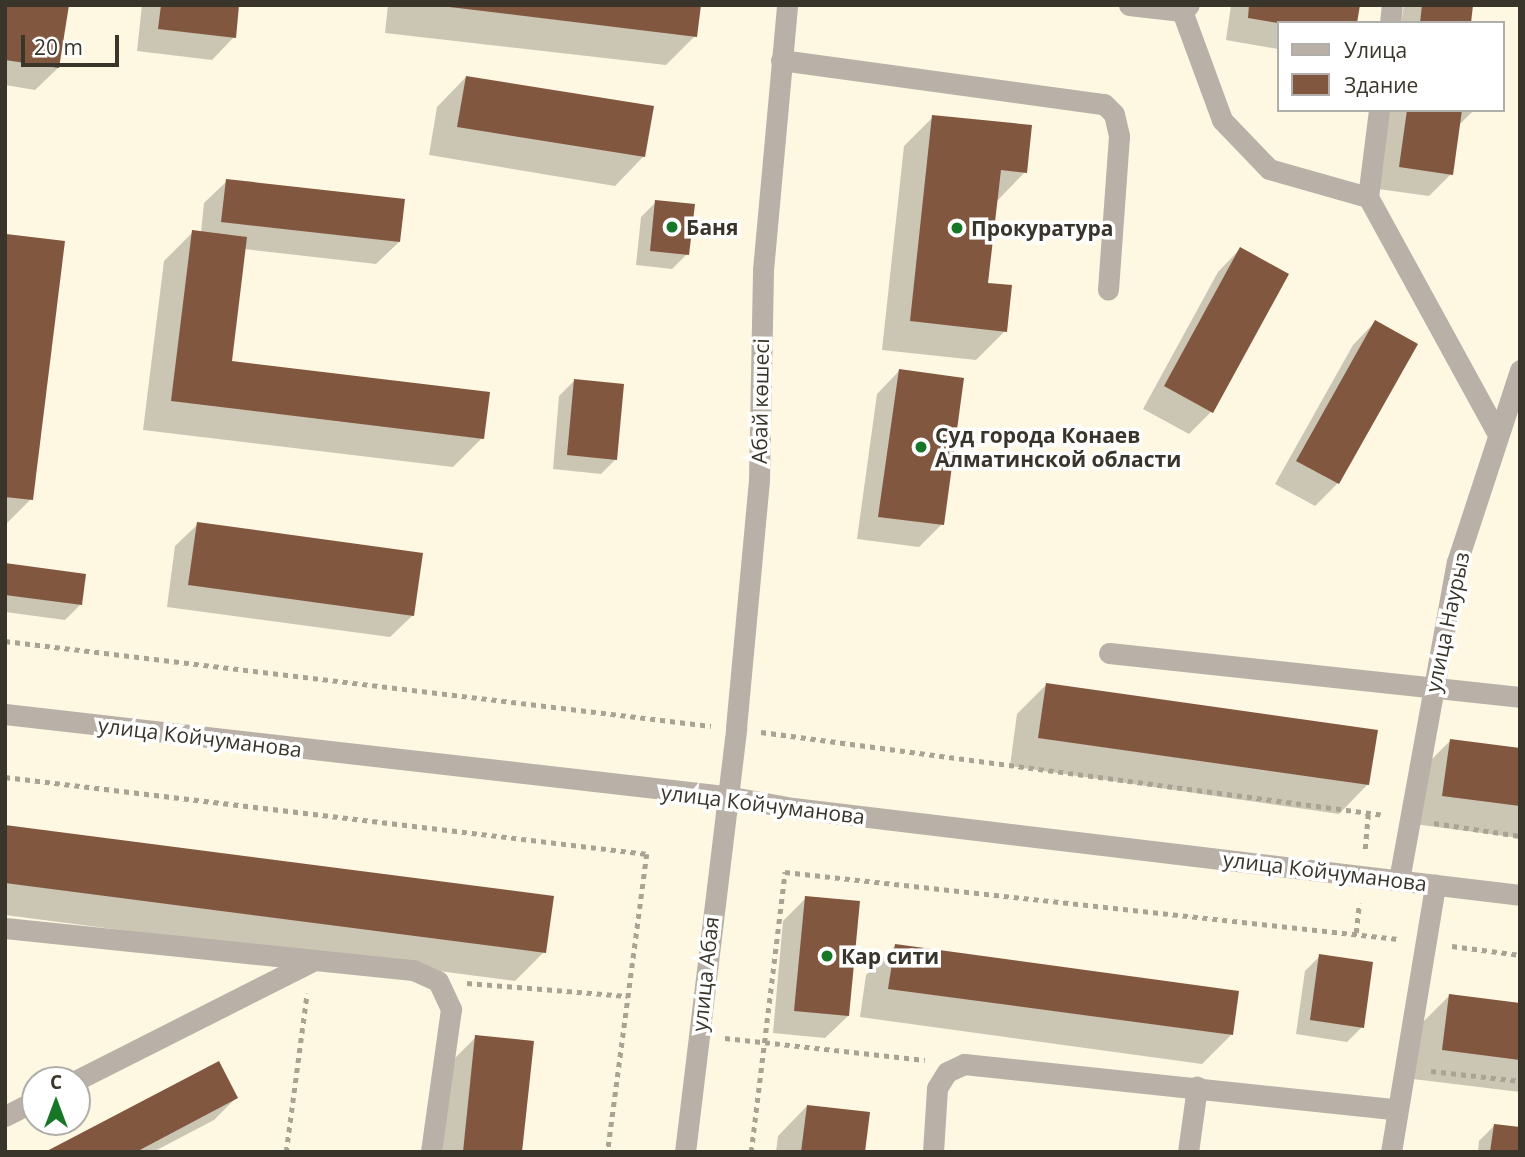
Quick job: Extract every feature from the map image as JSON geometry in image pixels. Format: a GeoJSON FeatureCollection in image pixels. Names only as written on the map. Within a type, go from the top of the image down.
{"type":"FeatureCollection","features":[{"type":"Feature","properties":{"kind":"street","name":"Абай көшесі"},"geometry":{"type":"LineString","coordinates":[[726,796],[759,480],[763,270],[787,5]]}},
{"type":"Feature","properties":{"kind":"street"},"geometry":{"type":"LineString","coordinates":[[1129,5],[1186,8],[1222,120],[1269,169],[1368,197]]}},
{"type":"Feature","properties":{"kind":"street"},"geometry":{"type":"LineString","coordinates":[[781,60],[1104,104],[1114,114],[1119,135],[1108,290]]}},
{"type":"Feature","properties":{"kind":"street"},"geometry":{"type":"LineString","coordinates":[[1379,112],[1368,197],[1498,434]]}},
{"type":"Feature","properties":{"kind":"street","name":"улица Наурыз"},"geometry":{"type":"LineString","coordinates":[[1399,880],[1457,562],[1520,370]]}},
{"type":"Feature","properties":{"kind":"street"},"geometry":{"type":"LineString","coordinates":[[1109,653],[1520,697]]}},
{"type":"Feature","properties":{"kind":"street","name":"улица Койчуманова"},"geometry":{"type":"LineString","coordinates":[[5,714],[726,796],[793,808],[1520,895]]}},
{"type":"Feature","properties":{"kind":"street","name":"улица Абая"},"geometry":{"type":"LineString","coordinates":[[685,1152],[726,796]]}},
{"type":"Feature","properties":{"kind":"street"},"geometry":{"type":"LineString","coordinates":[[1391,1152],[1395,1109],[1435,885]]}},
{"type":"Feature","properties":{"kind":"street"},"geometry":{"type":"LineString","coordinates":[[5,928],[311,962],[413,970],[438,981],[451,1009],[432,1152]]}},
{"type":"Feature","properties":{"kind":"street"},"geometry":{"type":"LineString","coordinates":[[91,1073],[311,962]]}},
{"type":"Feature","properties":{"kind":"street"},"geometry":{"type":"LineString","coordinates":[[933,1152],[937,1088],[947,1072],[964,1064],[1395,1109]]}},
{"type":"Feature","properties":{"kind":"street"},"geometry":{"type":"LineString","coordinates":[[1188,1152],[1197,1087]]}},
{"type":"Feature","properties":{"kind":"street"},"geometry":{"type":"LineString","coordinates":[[5,1116],[21,1108]]}},
{"type":"Feature","properties":{"kind":"path"},"geometry":{"type":"LineString","coordinates":[[5,777],[647,854],[608,1152]]}},
{"type":"Feature","properties":{"kind":"path"},"geometry":{"type":"LineString","coordinates":[[751,1152],[785,872],[1520,955]]}},
{"type":"Feature","properties":{"kind":"path"},"geometry":{"type":"LineString","coordinates":[[286,1152],[311,962]]}},
{"type":"Feature","properties":{"kind":"path"},"geometry":{"type":"LineString","coordinates":[[438,981],[627,996]]}},
{"type":"Feature","properties":{"kind":"path"},"geometry":{"type":"LineString","coordinates":[[698,1034],[764,1044],[964,1064]]}},
{"type":"Feature","properties":{"kind":"path"},"geometry":{"type":"LineString","coordinates":[[1403,1068],[1520,1081]]}},
{"type":"Feature","properties":{"kind":"building"},"geometry":{"type":"Polygon","coordinates":[[[7,5],[69,5],[59,68],[5,60],[7,5]]]}},
{"type":"Feature","properties":{"kind":"building"},"geometry":{"type":"Polygon","coordinates":[[[161,5],[239,5],[236,38],[158,29],[161,5]]]}},
{"type":"Feature","properties":{"kind":"building"},"geometry":{"type":"Polygon","coordinates":[[[433,5],[701,5],[697,37],[433,5]]]}},
{"type":"Feature","properties":{"kind":"building"},"geometry":{"type":"Polygon","coordinates":[[[1249,5],[1360,5],[1357,21],[1276,23],[1248,18],[1249,5]]]}},
{"type":"Feature","properties":{"kind":"building"},"geometry":{"type":"Polygon","coordinates":[[[1422,5],[1473,5],[1471,21],[1420,21],[1422,5]]]}},
{"type":"Feature","properties":{"kind":"building"},"geometry":{"type":"Polygon","coordinates":[[[466,76],[654,106],[645,157],[457,127],[466,76]]]}},
{"type":"Feature","properties":{"kind":"building"},"geometry":{"type":"Polygon","coordinates":[[[1407,112],[1462,112],[1453,175],[1399,167],[1407,112]]]}},
{"type":"Feature","properties":{"kind":"building","name":"Прокуратура"},"geometry":{"type":"Polygon","coordinates":[[[932,115],[1032,125],[1027,173],[1001,170],[988,283],[1012,285],[1007,332],[910,321],[932,115]]]}},
{"type":"Feature","properties":{"kind":"building"},"geometry":{"type":"Polygon","coordinates":[[[226,179],[405,199],[400,242],[221,222],[226,179]]]}},
{"type":"Feature","properties":{"kind":"building","name":"Баня"},"geometry":{"type":"Polygon","coordinates":[[[655,200],[695,204],[689,255],[650,251],[655,200]]]}},
{"type":"Feature","properties":{"kind":"building"},"geometry":{"type":"Polygon","coordinates":[[[192,230],[247,237],[232,361],[490,392],[484,439],[171,401],[192,230]]]}},
{"type":"Feature","properties":{"kind":"building"},"geometry":{"type":"Polygon","coordinates":[[[6,234],[65,241],[33,500],[5,497],[6,234]]]}},
{"type":"Feature","properties":{"kind":"building"},"geometry":{"type":"Polygon","coordinates":[[[1240,247],[1289,274],[1213,413],[1164,386],[1240,247]]]}},
{"type":"Feature","properties":{"kind":"building"},"geometry":{"type":"Polygon","coordinates":[[[1375,320],[1418,344],[1339,484],[1296,461],[1375,320]]]}},
{"type":"Feature","properties":{"kind":"building","name":"Суд города Конаев Алматинской области"},"geometry":{"type":"Polygon","coordinates":[[[899,369],[964,378],[944,525],[878,517],[899,369]]]}},
{"type":"Feature","properties":{"kind":"building"},"geometry":{"type":"Polygon","coordinates":[[[574,379],[624,384],[617,460],[567,455],[574,379]]]}},
{"type":"Feature","properties":{"kind":"building"},"geometry":{"type":"Polygon","coordinates":[[[197,522],[423,553],[414,616],[188,585],[197,522]]]}},
{"type":"Feature","properties":{"kind":"building"},"geometry":{"type":"Polygon","coordinates":[[[5,563],[86,574],[82,605],[5,595],[5,563]]]}},
{"type":"Feature","properties":{"kind":"building"},"geometry":{"type":"Polygon","coordinates":[[[1046,683],[1378,730],[1369,785],[1038,738],[1046,683]]]}},
{"type":"Feature","properties":{"kind":"building"},"geometry":{"type":"Polygon","coordinates":[[[1450,739],[1520,748],[1520,806],[1442,796],[1450,739]]]}},
{"type":"Feature","properties":{"kind":"building"},"geometry":{"type":"Polygon","coordinates":[[[5,825],[554,896],[546,953],[5,883],[5,825]]]}},
{"type":"Feature","properties":{"kind":"building","name":"Кар сити"},"geometry":{"type":"Polygon","coordinates":[[[805,896],[860,901],[849,1016],[794,1011],[805,896]]]}},
{"type":"Feature","properties":{"kind":"building"},"geometry":{"type":"Polygon","coordinates":[[[895,944],[1239,991],[1233,1035],[888,989],[895,944]]]}},
{"type":"Feature","properties":{"kind":"building"},"geometry":{"type":"Polygon","coordinates":[[[1319,954],[1373,962],[1364,1028],[1310,1020],[1319,954]]]}},
{"type":"Feature","properties":{"kind":"building"},"geometry":{"type":"Polygon","coordinates":[[[1449,994],[1520,1003],[1520,1060],[1442,1050],[1449,994]]]}},
{"type":"Feature","properties":{"kind":"building"},"geometry":{"type":"Polygon","coordinates":[[[475,1035],[534,1041],[522,1152],[463,1152],[475,1035]]]}},
{"type":"Feature","properties":{"kind":"building"},"geometry":{"type":"Polygon","coordinates":[[[219,1061],[238,1098],[136,1152],[45,1152],[76,1136],[91,1136],[91,1128],[219,1061]]]}},
{"type":"Feature","properties":{"kind":"building"},"geometry":{"type":"Polygon","coordinates":[[[807,1105],[870,1112],[865,1152],[801,1152],[807,1105]]]}},
{"type":"Feature","properties":{"kind":"building"},"geometry":{"type":"Polygon","coordinates":[[[1494,1124],[1520,1127],[1520,1152],[1490,1152],[1494,1124]]]}},
{"type":"Feature","properties":{"kind":"place","name":"Баня"},"geometry":{"type":"Point","coordinates":[672,227]}},
{"type":"Feature","properties":{"kind":"place","name":"Прокуратура"},"geometry":{"type":"Point","coordinates":[957,228]}},
{"type":"Feature","properties":{"kind":"place","name":"Суд города Конаев Алматинской области"},"geometry":{"type":"Point","coordinates":[921,447]}},
{"type":"Feature","properties":{"kind":"place","name":"Кар сити"},"geometry":{"type":"Point","coordinates":[827,956]}}]}
